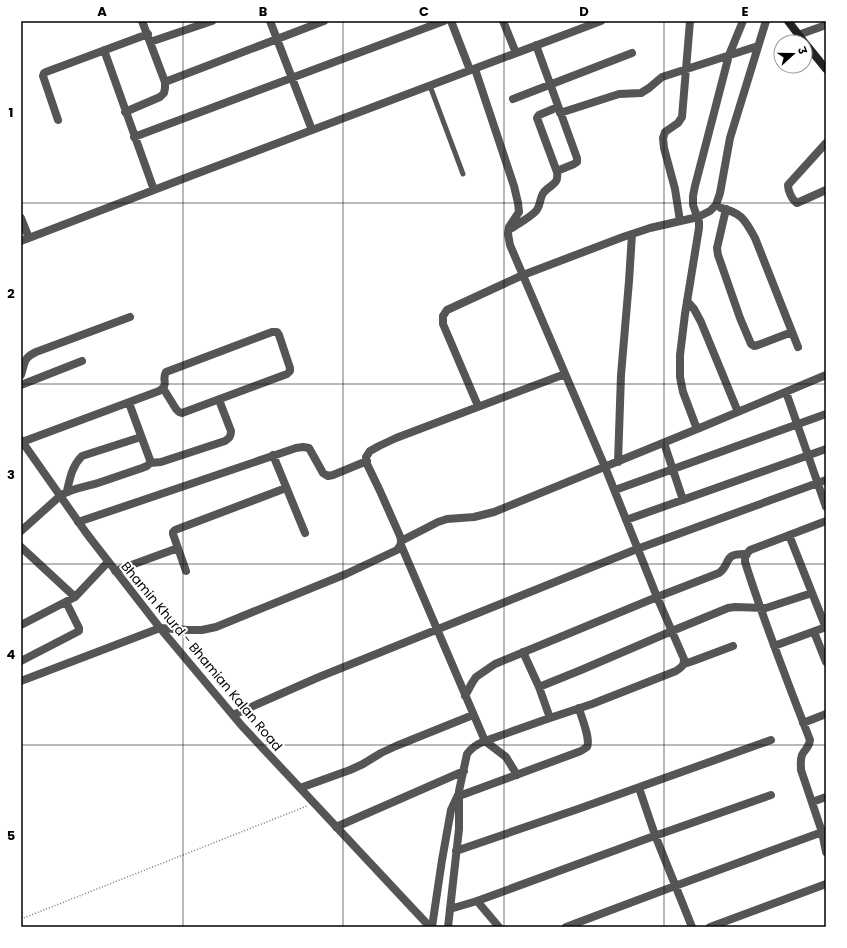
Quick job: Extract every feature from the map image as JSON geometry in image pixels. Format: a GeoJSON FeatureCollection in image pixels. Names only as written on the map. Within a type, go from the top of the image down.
{"type":"FeatureCollection","features":[{"type":"Feature","properties":{"kind":"main road"},"geometry":{"type":"LineString","coordinates":[[788,21],[797,34]]}},
{"type":"Feature","properties":{"kind":"main road"},"geometry":{"type":"LineString","coordinates":[[813,53],[826,69]]}},
{"type":"Feature","properties":{"kind":"street"},"geometry":{"type":"LineString","coordinates":[[125,112],[160,97],[164,93],[165,88],[165,82],[142,21]]}},
{"type":"Feature","properties":{"kind":"street"},"geometry":{"type":"LineString","coordinates":[[58,120],[43,76],[44,73],[104,50],[212,21]]}},
{"type":"Feature","properties":{"kind":"street"},"geometry":{"type":"LineString","coordinates":[[270,21],[312,130]]}},
{"type":"Feature","properties":{"kind":"street"},"geometry":{"type":"LineString","coordinates":[[165,82],[324,21]]}},
{"type":"Feature","properties":{"kind":"street"},"geometry":{"type":"LineString","coordinates":[[134,137],[444,21]]}},
{"type":"Feature","properties":{"kind":"street"},"geometry":{"type":"LineString","coordinates":[[451,21],[472,70],[514,186],[519,212],[509,227],[508,234],[510,245],[615,490],[657,597],[684,659],[684,664]]}},
{"type":"Feature","properties":{"kind":"street"},"geometry":{"type":"LineString","coordinates":[[503,21],[516,53]]}},
{"type":"Feature","properties":{"kind":"street"},"geometry":{"type":"LineString","coordinates":[[21,218],[25,240],[601,21]]}},
{"type":"Feature","properties":{"kind":"street"},"geometry":{"type":"LineString","coordinates":[[680,221],[675,189],[664,148],[663,138],[665,132],[678,123],[682,117],[690,21]]}},
{"type":"Feature","properties":{"kind":"street"},"geometry":{"type":"LineString","coordinates":[[697,429],[682,392],[680,377],[680,355],[687,301],[700,228],[698,217],[693,205],[693,196],[729,55],[743,21]]}},
{"type":"Feature","properties":{"kind":"street"},"geometry":{"type":"LineString","coordinates":[[478,406],[443,324],[443,316],[447,310],[523,275],[632,234],[650,228],[698,217],[710,211],[716,205],[720,193],[730,138],[766,21]]}},
{"type":"Feature","properties":{"kind":"street"},"geometry":{"type":"LineString","coordinates":[[801,34],[826,24]]}},
{"type":"Feature","properties":{"kind":"street"},"geometry":{"type":"LineString","coordinates":[[536,45],[577,162],[557,171]]}},
{"type":"Feature","properties":{"kind":"street"},"geometry":{"type":"LineString","coordinates":[[509,230],[539,208],[543,194],[556,182],[558,177],[537,118],[539,114],[619,94],[641,93],[662,77],[758,46]]}},
{"type":"Feature","properties":{"kind":"street"},"geometry":{"type":"LineString","coordinates":[[104,50],[154,190]]}},
{"type":"Feature","properties":{"kind":"street"},"geometry":{"type":"LineString","coordinates":[[513,99],[632,53]]}},
{"type":"Feature","properties":{"kind":"street"},"geometry":{"type":"LineString","coordinates":[[826,143],[788,185],[796,204],[826,190]]}},
{"type":"Feature","properties":{"kind":"street"},"geometry":{"type":"LineString","coordinates":[[715,206],[736,213],[742,217],[747,224],[755,238],[798,347]]}},
{"type":"Feature","properties":{"kind":"street"},"geometry":{"type":"LineString","coordinates":[[726,209],[717,248],[718,255],[740,318],[751,344],[754,346],[758,345],[792,332]]}},
{"type":"Feature","properties":{"kind":"street"},"geometry":{"type":"LineString","coordinates":[[618,462],[621,375],[629,289],[632,234]]}},
{"type":"Feature","properties":{"kind":"street"},"geometry":{"type":"LineString","coordinates":[[687,301],[694,309],[701,322],[738,412]]}},
{"type":"Feature","properties":{"kind":"street"},"geometry":{"type":"LineString","coordinates":[[21,375],[26,358],[29,355],[130,317]]}},
{"type":"Feature","properties":{"kind":"street"},"geometry":{"type":"LineString","coordinates":[[22,441],[129,403],[158,391],[165,386],[164,374],[166,372],[272,332],[277,332],[279,335],[290,368],[290,371],[287,374],[182,413],[176,409],[163,388]]}},
{"type":"Feature","properties":{"kind":"street"},"geometry":{"type":"LineString","coordinates":[[21,385],[82,361]]}},
{"type":"Feature","properties":{"kind":"street"},"geometry":{"type":"LineString","coordinates":[[517,775],[506,757],[485,741],[437,630],[401,543],[400,536],[367,464],[366,457],[370,452],[379,446],[478,406],[565,374]]}},
{"type":"Feature","properties":{"kind":"street"},"geometry":{"type":"LineString","coordinates":[[21,681],[160,628],[202,630],[216,627],[346,574],[397,550],[401,543],[438,522],[474,517],[494,512],[826,375]]}},
{"type":"Feature","properties":{"kind":"street"},"geometry":{"type":"LineString","coordinates":[[786,392],[808,455],[822,482],[826,507]]}},
{"type":"Feature","properties":{"kind":"street"},"geometry":{"type":"LineString","coordinates":[[21,531],[67,491],[98,483],[142,468],[150,463],[161,462],[230,438],[231,431],[219,400]]}},
{"type":"Feature","properties":{"kind":"street"},"geometry":{"type":"LineString","coordinates":[[129,403],[150,463]]}},
{"type":"Feature","properties":{"kind":"street"},"geometry":{"type":"LineString","coordinates":[[615,490],[826,414]]}},
{"type":"Feature","properties":{"kind":"street"},"geometry":{"type":"LineString","coordinates":[[67,491],[70,476],[76,462],[82,456],[141,437]]}},
{"type":"Feature","properties":{"kind":"street","name":"Bhamin Khurd - Bhamian Kalan Road"},"geometry":{"type":"LineString","coordinates":[[22,441],[78,522],[108,562],[160,628],[242,726],[431,927]]}},
{"type":"Feature","properties":{"kind":"street"},"geometry":{"type":"LineString","coordinates":[[664,443],[684,500]]}},
{"type":"Feature","properties":{"kind":"street"},"geometry":{"type":"LineString","coordinates":[[78,522],[303,446],[309,448],[323,473],[328,476],[367,461]]}},
{"type":"Feature","properties":{"kind":"street"},"geometry":{"type":"LineString","coordinates":[[626,520],[826,449]]}},
{"type":"Feature","properties":{"kind":"street"},"geometry":{"type":"LineString","coordinates":[[273,456],[305,533]]}},
{"type":"Feature","properties":{"kind":"street"},"geometry":{"type":"LineString","coordinates":[[233,715],[319,677],[638,549],[822,482]]}},
{"type":"Feature","properties":{"kind":"street"},"geometry":{"type":"LineString","coordinates":[[186,571],[173,534],[175,530],[286,488]]}},
{"type":"Feature","properties":{"kind":"street"},"geometry":{"type":"LineString","coordinates":[[826,521],[750,550],[745,556],[745,562],[760,608],[810,740],[810,746],[800,761],[801,770],[824,832],[826,852]]}},
{"type":"Feature","properties":{"kind":"street"},"geometry":{"type":"LineString","coordinates":[[774,646],[826,627],[789,535]]}},
{"type":"Feature","properties":{"kind":"street"},"geometry":{"type":"LineString","coordinates":[[21,547],[75,597]]}},
{"type":"Feature","properties":{"kind":"street"},"geometry":{"type":"LineString","coordinates":[[115,571],[178,548]]}},
{"type":"Feature","properties":{"kind":"street"},"geometry":{"type":"LineString","coordinates":[[465,696],[476,677],[495,664],[719,573],[728,558],[731,556],[747,554]]}},
{"type":"Feature","properties":{"kind":"street"},"geometry":{"type":"LineString","coordinates":[[21,625],[75,597],[108,562]]}},
{"type":"Feature","properties":{"kind":"street"},"geometry":{"type":"LineString","coordinates":[[538,687],[728,608],[766,608],[812,593]]}},
{"type":"Feature","properties":{"kind":"street"},"geometry":{"type":"LineString","coordinates":[[21,661],[80,631],[66,602]]}},
{"type":"Feature","properties":{"kind":"street"},"geometry":{"type":"LineString","coordinates":[[814,632],[826,662]]}},
{"type":"Feature","properties":{"kind":"street"},"geometry":{"type":"LineString","coordinates":[[448,927],[458,829],[459,794],[467,754],[471,749],[485,741],[579,708],[676,671],[684,664],[733,646]]}},
{"type":"Feature","properties":{"kind":"street"},"geometry":{"type":"LineString","coordinates":[[523,652],[550,718]]}},
{"type":"Feature","properties":{"kind":"street"},"geometry":{"type":"LineString","coordinates":[[431,927],[451,810],[459,794],[582,752],[588,741],[579,708]]}},
{"type":"Feature","properties":{"kind":"street"},"geometry":{"type":"LineString","coordinates":[[803,723],[826,714]]}},
{"type":"Feature","properties":{"kind":"street"},"geometry":{"type":"LineString","coordinates":[[300,788],[350,770],[363,764],[381,752],[473,715]]}},
{"type":"Feature","properties":{"kind":"street"},"geometry":{"type":"LineString","coordinates":[[456,851],[639,788],[771,740]]}},
{"type":"Feature","properties":{"kind":"street"},"geometry":{"type":"LineString","coordinates":[[336,827],[464,771]]}},
{"type":"Feature","properties":{"kind":"street"},"geometry":{"type":"LineString","coordinates":[[639,788],[655,836],[692,927]]}},
{"type":"Feature","properties":{"kind":"street"},"geometry":{"type":"LineString","coordinates":[[450,908],[477,901],[771,795]]}},
{"type":"Feature","properties":{"kind":"street"},"geometry":{"type":"LineString","coordinates":[[812,802],[826,797]]}},
{"type":"Feature","properties":{"kind":"street"},"geometry":{"type":"LineString","coordinates":[[566,927],[824,832]]}},
{"type":"Feature","properties":{"kind":"street"},"geometry":{"type":"LineString","coordinates":[[710,927],[826,884]]}},
{"type":"Feature","properties":{"kind":"street"},"geometry":{"type":"LineString","coordinates":[[477,901],[499,927]]}},
{"type":"Feature","properties":{"kind":"lane"},"geometry":{"type":"LineString","coordinates":[[430,86],[463,174]]}},
{"type":"Feature","properties":{"kind":"path"},"geometry":{"type":"LineString","coordinates":[[21,920],[314,804]]}}]}
